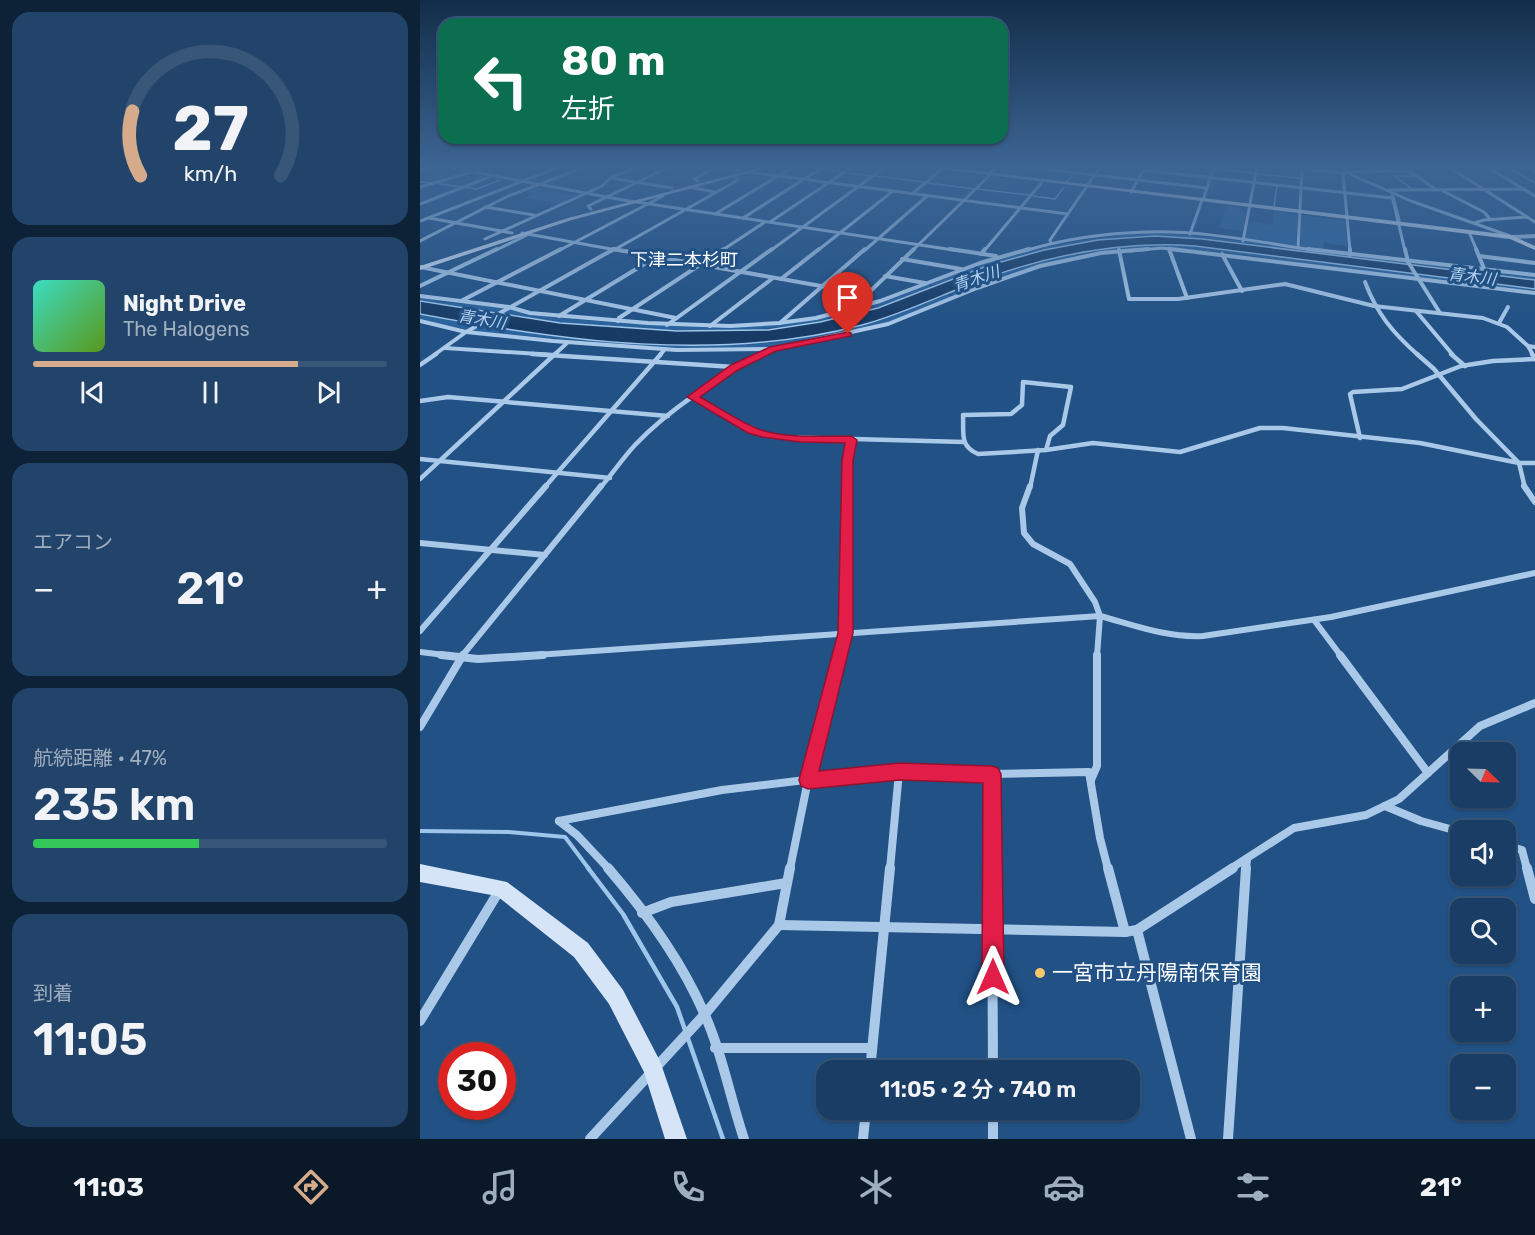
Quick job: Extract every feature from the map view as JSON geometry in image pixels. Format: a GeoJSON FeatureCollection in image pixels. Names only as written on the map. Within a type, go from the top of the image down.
{"type":"FeatureCollection","features":[{"type":"Feature","properties":{"kind":"main road"},"geometry":{"type":"LineString","coordinates":[[421,267],[512,232],[553,220]]}},
{"type":"Feature","properties":{"kind":"main road"},"geometry":{"type":"LineString","coordinates":[[421,267],[569,220]]}},
{"type":"Feature","properties":{"kind":"main road"},"geometry":{"type":"LineString","coordinates":[[1365,220],[1511,237],[1535,248]]}},
{"type":"Feature","properties":{"kind":"main road"},"geometry":{"type":"LineString","coordinates":[[420,873],[501,888],[580,950],[616,997],[653,1068],[676,1139]]}},
{"type":"Feature","properties":{"kind":"street"},"geometry":{"type":"LineString","coordinates":[[441,220],[512,232]]}},
{"type":"Feature","properties":{"kind":"street"},"geometry":{"type":"LineString","coordinates":[[420,241],[457,220]]}},
{"type":"Feature","properties":{"kind":"street"},"geometry":{"type":"LineString","coordinates":[[484,239],[525,220]]}},
{"type":"Feature","properties":{"kind":"street"},"geometry":{"type":"LineString","coordinates":[[461,301],[616,220]]}},
{"type":"Feature","properties":{"kind":"street"},"geometry":{"type":"LineString","coordinates":[[420,365],[467,331],[665,220]]}},
{"type":"Feature","properties":{"kind":"street"},"geometry":{"type":"LineString","coordinates":[[756,220],[1000,257]]}},
{"type":"Feature","properties":{"kind":"street"},"geometry":{"type":"LineString","coordinates":[[618,321],[771,220]]}},
{"type":"Feature","properties":{"kind":"street"},"geometry":{"type":"LineString","coordinates":[[668,325],[813,220]]}},
{"type":"Feature","properties":{"kind":"street"},"geometry":{"type":"LineString","coordinates":[[781,279],[856,220]]}},
{"type":"Feature","properties":{"kind":"street"},"geometry":{"type":"LineString","coordinates":[[780,323],[898,220]]}},
{"type":"Feature","properties":{"kind":"street"},"geometry":{"type":"LineString","coordinates":[[853,309],[853,306],[942,220]]}},
{"type":"Feature","properties":{"kind":"street"},"geometry":{"type":"LineString","coordinates":[[981,254],[1010,220]]}},
{"type":"Feature","properties":{"kind":"street"},"geometry":{"type":"LineString","coordinates":[[1051,243],[1050,240],[1064,220]]}},
{"type":"Feature","properties":{"kind":"street"},"geometry":{"type":"LineString","coordinates":[[1190,234],[1195,220]]}},
{"type":"Feature","properties":{"kind":"street"},"geometry":{"type":"LineString","coordinates":[[1243,241],[1247,220]]}},
{"type":"Feature","properties":{"kind":"street"},"geometry":{"type":"LineString","coordinates":[[1298,248],[1299,220]]}},
{"type":"Feature","properties":{"kind":"street"},"geometry":{"type":"LineString","coordinates":[[1347,220],[1350,255]]}},
{"type":"Feature","properties":{"kind":"street"},"geometry":{"type":"LineString","coordinates":[[1397,220],[1409,262],[1440,313]]}},
{"type":"Feature","properties":{"kind":"street"},"geometry":{"type":"LineString","coordinates":[[1463,220],[1511,237],[1535,236]]}},
{"type":"Feature","properties":{"kind":"street"},"geometry":{"type":"LineString","coordinates":[[1473,224],[1486,220]]}},
{"type":"Feature","properties":{"kind":"street"},"geometry":{"type":"LineString","coordinates":[[1470,232],[1485,271]]}},
{"type":"Feature","properties":{"kind":"street"},"geometry":{"type":"LineString","coordinates":[[420,296],[530,313],[668,325],[780,323],[853,309],[962,269],[1051,243],[1130,233],[1190,234],[1350,255],[1535,275]]}},
{"type":"Feature","properties":{"kind":"street"},"geometry":{"type":"LineString","coordinates":[[420,286],[524,234],[866,294]]}},
{"type":"Feature","properties":{"kind":"street"},"geometry":{"type":"LineString","coordinates":[[1169,248],[1187,298]]}},
{"type":"Feature","properties":{"kind":"street"},"geometry":{"type":"LineString","coordinates":[[420,321],[467,331],[567,342],[665,349],[773,349],[888,324],[977,288],[1077,257],[1119,250],[1169,248],[1535,293]]}},
{"type":"Feature","properties":{"kind":"street"},"geometry":{"type":"LineString","coordinates":[[1119,250],[1129,299],[1187,298],[1285,284],[1374,306],[1483,318],[1499,323],[1528,346],[1535,359],[1465,366],[1438,373],[1418,385],[1407,388],[1353,392],[1350,394],[1360,438]]}},
{"type":"Feature","properties":{"kind":"street"},"geometry":{"type":"LineString","coordinates":[[1222,254],[1242,291]]}},
{"type":"Feature","properties":{"kind":"street"},"geometry":{"type":"LineString","coordinates":[[1479,256],[1535,263]]}},
{"type":"Feature","properties":{"kind":"street"},"geometry":{"type":"LineString","coordinates":[[558,316],[656,257]]}},
{"type":"Feature","properties":{"kind":"street"},"geometry":{"type":"LineString","coordinates":[[902,259],[962,269]]}},
{"type":"Feature","properties":{"kind":"street"},"geometry":{"type":"LineString","coordinates":[[421,267],[676,318]]}},
{"type":"Feature","properties":{"kind":"street"},"geometry":{"type":"LineString","coordinates":[[885,276],[926,283]]}},
{"type":"Feature","properties":{"kind":"street"},"geometry":{"type":"LineString","coordinates":[[710,326],[773,278]]}},
{"type":"Feature","properties":{"kind":"street"},"geometry":{"type":"LineString","coordinates":[[1365,282],[1374,306],[1398,337],[1438,373],[1476,419],[1519,463],[1524,486],[1535,502]]}},
{"type":"Feature","properties":{"kind":"street"},"geometry":{"type":"LineString","coordinates":[[1499,323],[1508,307]]}},
{"type":"Feature","properties":{"kind":"street"},"geometry":{"type":"LineString","coordinates":[[1416,311],[1446,348],[1465,366]]}},
{"type":"Feature","properties":{"kind":"street"},"geometry":{"type":"LineString","coordinates":[[420,479],[567,342]]}},
{"type":"Feature","properties":{"kind":"street"},"geometry":{"type":"LineString","coordinates":[[1528,346],[1535,347]]}},
{"type":"Feature","properties":{"kind":"street"},"geometry":{"type":"LineString","coordinates":[[445,348],[735,368]]}},
{"type":"Feature","properties":{"kind":"street"},"geometry":{"type":"LineString","coordinates":[[420,631],[560,473],[665,349]]}},
{"type":"Feature","properties":{"kind":"street"},"geometry":{"type":"LineString","coordinates":[[420,727],[461,657],[636,444],[693,397],[735,368],[773,349]]}},
{"type":"Feature","properties":{"kind":"street"},"geometry":{"type":"LineString","coordinates":[[1090,780],[1097,766],[1096,664],[1100,616],[1095,602],[1070,564],[1033,544],[1024,533],[1022,508],[1042,450],[1050,436],[1063,425],[1071,387],[1023,382],[1022,405],[1011,414],[963,415],[964,442],[968,450],[978,454],[1042,450],[1070,448],[1093,443],[1180,452],[1260,428],[1283,428],[1420,443],[1519,463],[1535,463]]}},
{"type":"Feature","properties":{"kind":"street"},"geometry":{"type":"LineString","coordinates":[[420,401],[448,397],[669,416]]}},
{"type":"Feature","properties":{"kind":"street"},"geometry":{"type":"LineString","coordinates":[[693,397],[752,430],[766,435],[800,439],[964,442]]}},
{"type":"Feature","properties":{"kind":"street"},"geometry":{"type":"LineString","coordinates":[[590,1139],[701,1018],[778,925],[808,780],[846,633],[848,461],[851,440]]}},
{"type":"Feature","properties":{"kind":"street"},"geometry":{"type":"LineString","coordinates":[[420,459],[610,478]]}},
{"type":"Feature","properties":{"kind":"street"},"geometry":{"type":"LineString","coordinates":[[420,543],[545,555]]}},
{"type":"Feature","properties":{"kind":"street"},"geometry":{"type":"LineString","coordinates":[[420,652],[478,659],[1100,616],[1184,637],[1260,629],[1314,620],[1535,573]]}},
{"type":"Feature","properties":{"kind":"street"},"geometry":{"type":"LineString","coordinates":[[1314,620],[1428,773]]}},
{"type":"Feature","properties":{"kind":"street"},"geometry":{"type":"LineString","coordinates":[[778,925],[1125,932],[1137,930],[1294,828],[1366,815],[1399,799],[1480,726],[1535,703]]}},
{"type":"Feature","properties":{"kind":"street"},"geometry":{"type":"LineString","coordinates":[[744,1139],[715,1048],[701,1018],[694,991],[642,913],[581,837],[559,821],[722,790],[808,780],[900,772],[992,774],[1089,772],[1100,838],[1125,932]]}},
{"type":"Feature","properties":{"kind":"street"},"geometry":{"type":"LineString","coordinates":[[871,1060],[900,772]]}},
{"type":"Feature","properties":{"kind":"street"},"geometry":{"type":"LineString","coordinates":[[992,774],[993,1060]]}},
{"type":"Feature","properties":{"kind":"street"},"geometry":{"type":"LineString","coordinates":[[1385,806],[1421,821],[1450,829]]}},
{"type":"Feature","properties":{"kind":"street"},"geometry":{"type":"LineString","coordinates":[[1516,848],[1522,850],[1535,899]]}},
{"type":"Feature","properties":{"kind":"street"},"geometry":{"type":"LineString","coordinates":[[1228,1139],[1247,859]]}},
{"type":"Feature","properties":{"kind":"street"},"geometry":{"type":"LineString","coordinates":[[642,913],[671,902],[786,883]]}},
{"type":"Feature","properties":{"kind":"street"},"geometry":{"type":"LineString","coordinates":[[420,1021],[501,888]]}},
{"type":"Feature","properties":{"kind":"street"},"geometry":{"type":"LineString","coordinates":[[1137,930],[1191,1139]]}},
{"type":"Feature","properties":{"kind":"street"},"geometry":{"type":"LineString","coordinates":[[715,1048],[872,1048]]}},
{"type":"Feature","properties":{"kind":"street"},"geometry":{"type":"LineString","coordinates":[[863,1139],[865,1120]]}},
{"type":"Feature","properties":{"kind":"street"},"geometry":{"type":"LineString","coordinates":[[993,1120],[993,1139]]}},
{"type":"Feature","properties":{"kind":"shaded area"},"geometry":{"type":"Polygon","coordinates":[[[1221,220],[1245,220],[1243,231],[1219,228],[1221,220]]]}},
{"type":"Feature","properties":{"kind":"shaded area"},"geometry":{"type":"Polygon","coordinates":[[[1273,220],[1298,220],[1296,246],[1245,240],[1249,221],[1272,225],[1273,220]]]}},
{"type":"Feature","properties":{"kind":"shaded area"},"geometry":{"type":"Polygon","coordinates":[[[1301,220],[1345,221],[1347,246],[1324,243],[1323,250],[1300,247],[1301,220]]]}},
{"type":"Feature","properties":{"kind":"shaded area"},"geometry":{"type":"Polygon","coordinates":[[[1148,233],[1189,235],[1535,276],[1535,280],[1202,239],[1167,237],[1099,241],[1065,246],[999,263],[934,286],[928,283],[1036,249],[1118,235],[1148,233]]]}},
{"type":"Feature","properties":{"kind":"shaded area"},"geometry":{"type":"Polygon","coordinates":[[[1162,244],[1195,246],[1535,289],[1526,289],[1535,292],[1363,272],[1321,264],[1348,270],[1212,251],[1144,248],[1110,250],[1076,256],[1030,269],[955,296],[949,293],[1001,274],[1053,259],[1107,248],[1162,244]]]}},
{"type":"Feature","properties":{"kind":"shaded area"},"geometry":{"type":"Polygon","coordinates":[[[926,284],[932,287],[853,314],[815,322],[740,330],[660,330],[544,321],[499,314],[509,309],[550,317],[622,323],[749,327],[798,322],[838,314],[926,284]]]}},
{"type":"Feature","properties":{"kind":"shaded area"},"geometry":{"type":"Polygon","coordinates":[[[947,294],[952,297],[886,323],[774,347],[664,348],[471,331],[483,327],[497,327],[550,335],[681,345],[762,343],[843,330],[895,314],[947,294]]]}},
{"type":"Feature","properties":{"kind":"shaded area"},"geometry":{"type":"Polygon","coordinates":[[[420,297],[454,300],[434,301],[505,308],[495,313],[420,301],[420,297]]]}},
{"type":"Feature","properties":{"kind":"shaded area"},"geometry":{"type":"Polygon","coordinates":[[[420,314],[476,324],[466,329],[420,321],[420,314]]]}},
{"type":"Feature","properties":{"kind":"water","name":"青木川"},"geometry":{"type":"Polygon","coordinates":[[[1155,236],[1202,239],[1535,280],[1535,289],[1195,246],[1140,245],[1086,251],[1033,263],[862,325],[808,337],[753,343],[641,344],[529,332],[420,314],[420,301],[560,323],[677,331],[768,330],[820,322],[878,308],[987,266],[1044,250],[1098,240],[1155,236]]]}},
{"type":"Feature","properties":{"kind":"waterway"},"geometry":{"type":"LineString","coordinates":[[420,831],[509,832],[565,837],[589,869]]}},
{"type":"Feature","properties":{"kind":"waterway"},"geometry":{"type":"LineString","coordinates":[[588,868],[623,914],[677,1007],[723,1139]]}},
{"type":"Feature","properties":{"kind":"place","name":"一宮市立丹陽南保育園"},"geometry":{"type":"Point","coordinates":[1040,973]}},
{"type":"Feature","properties":{"kind":"district","name":"下津二本杉町"},"geometry":{"type":"Point","coordinates":[684,260]}},
{"type":"Feature","properties":{"kind":"route"},"geometry":{"type":"LineString","coordinates":[[848,334],[773,349],[735,368],[693,397],[752,430],[766,435],[800,439],[851,440],[848,461],[846,633],[808,780],[900,772],[992,774],[993,977]]}}]}
